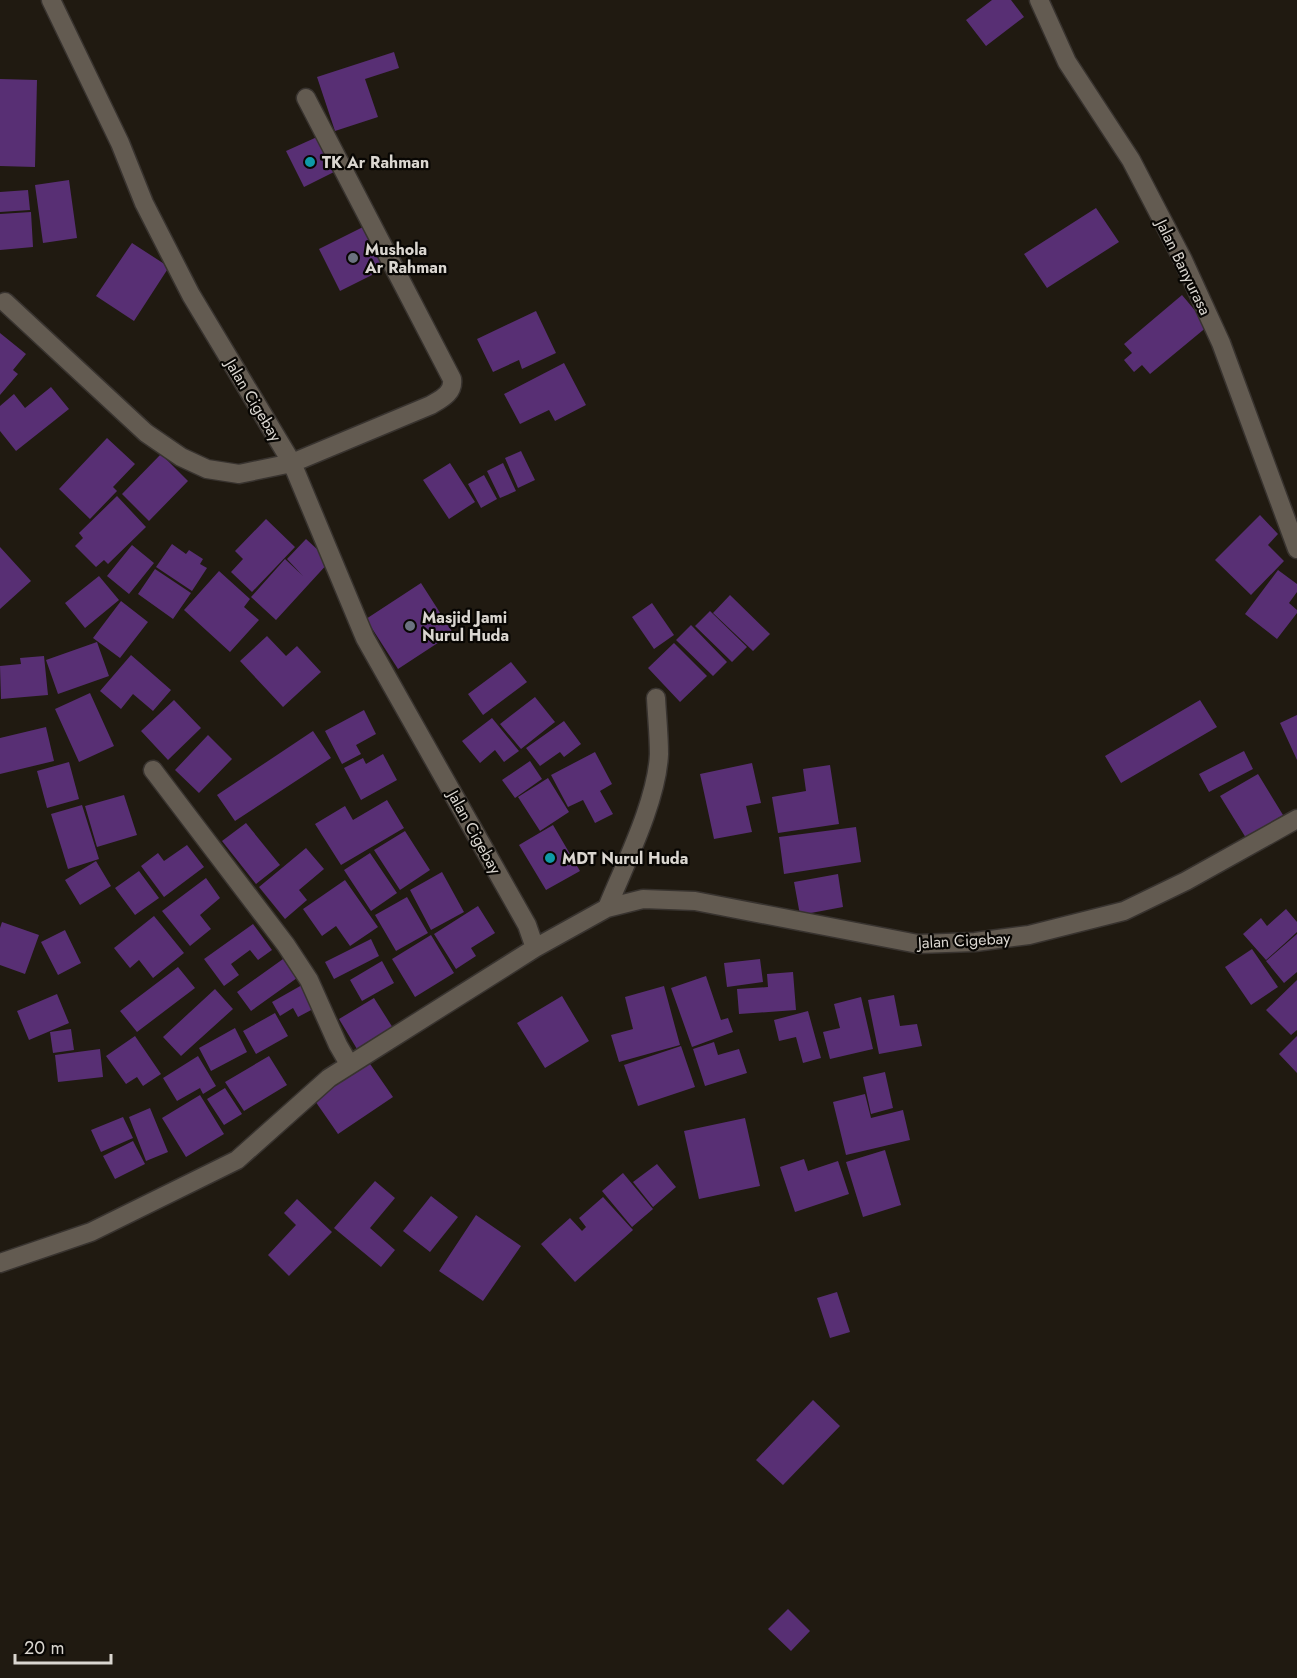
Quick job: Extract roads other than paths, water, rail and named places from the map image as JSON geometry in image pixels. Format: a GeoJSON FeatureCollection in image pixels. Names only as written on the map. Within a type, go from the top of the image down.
{"type":"FeatureCollection","features":[{"type":"Feature","properties":{"kind":"street","name":"Jalan Cigebay"},"geometry":{"type":"LineString","coordinates":[[51,0],[120,143],[144,203],[190,295],[292,463],[365,638],[526,925],[534,948],[607,908],[643,899],[695,901],[918,944],[975,942],[1029,935],[1124,911],[1186,881],[1297,819]]}},
{"type":"Feature","properties":{"kind":"street","name":"Jalan Banyurasa"},"geometry":{"type":"LineString","coordinates":[[1039,0],[1067,62],[1131,160],[1183,260],[1221,343],[1297,549]]}},
{"type":"Feature","properties":{"kind":"street"},"geometry":{"type":"LineString","coordinates":[[5,302],[146,433],[181,457],[207,469],[238,474],[292,463],[431,405],[453,387],[445,363],[306,98]]}},
{"type":"Feature","properties":{"kind":"street"},"geometry":{"type":"LineString","coordinates":[[607,908],[651,797],[659,755],[656,698]]}},
{"type":"Feature","properties":{"kind":"street"},"geometry":{"type":"LineString","coordinates":[[153,770],[286,945],[309,980],[349,1064]]}},
{"type":"Feature","properties":{"kind":"street"},"geometry":{"type":"LineString","coordinates":[[0,1263],[91,1232],[226,1167],[246,1153],[316,1088],[349,1064],[534,948]]}},
{"type":"Feature","properties":{"kind":"place","name":"TK Ar Rahman"},"geometry":{"type":"Point","coordinates":[310,162]}},
{"type":"Feature","properties":{"kind":"place","name":"Mushola Ar Rahman"},"geometry":{"type":"Point","coordinates":[353,258]}},
{"type":"Feature","properties":{"kind":"place","name":"Masjid Jami Nurul Huda"},"geometry":{"type":"Point","coordinates":[410,626]}},
{"type":"Feature","properties":{"kind":"place","name":"MDT Nurul Huda"},"geometry":{"type":"Point","coordinates":[550,858]}}]}
